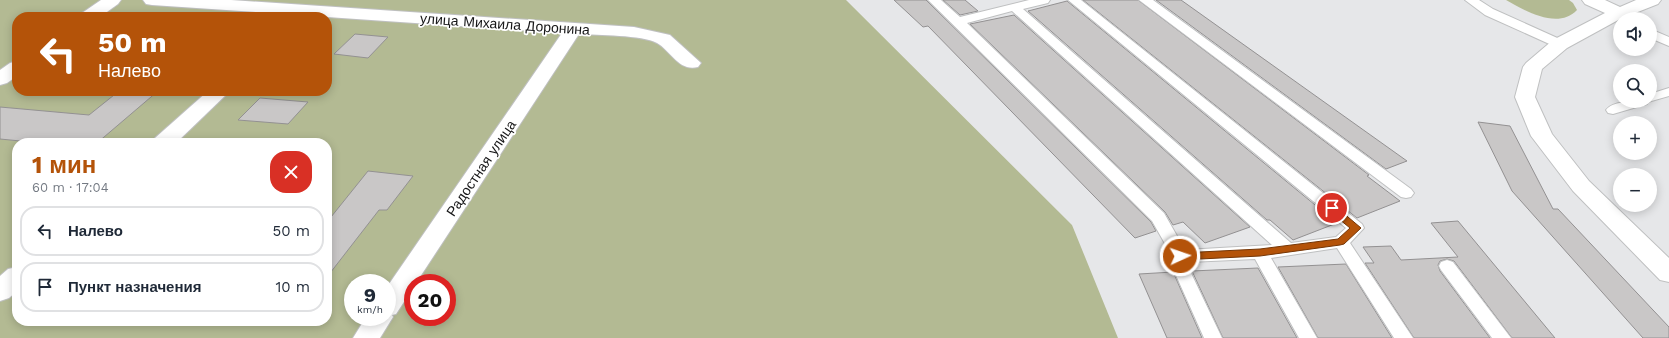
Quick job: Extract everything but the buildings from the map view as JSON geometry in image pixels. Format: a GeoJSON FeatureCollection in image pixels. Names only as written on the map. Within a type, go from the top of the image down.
{"type":"FeatureCollection","features":[{"type":"Feature","properties":{"kind":"street"},"geometry":{"type":"LineString","coordinates":[[95,12],[112,0]]}},
{"type":"Feature","properties":{"kind":"street","name":"улица Михаила Доронина"},"geometry":{"type":"LineString","coordinates":[[152,0],[310,9],[634,32],[663,39],[692,63]]}},
{"type":"Feature","properties":{"kind":"street"},"geometry":{"type":"LineString","coordinates":[[1590,0],[1615,12]]}},
{"type":"Feature","properties":{"kind":"street"},"geometry":{"type":"LineString","coordinates":[[1630,12],[1652,0]]}},
{"type":"Feature","properties":{"kind":"street"},"geometry":{"type":"LineString","coordinates":[[1613,20],[1560,44],[1533,67],[1525,96],[1542,136],[1581,186],[1669,273]]}},
{"type":"Feature","properties":{"kind":"street","name":"Радостная улица"},"geometry":{"type":"LineString","coordinates":[[396,294],[574,28]]}},
{"type":"Feature","properties":{"kind":"street"},"geometry":{"type":"LineString","coordinates":[[0,79],[12,71]]}},
{"type":"Feature","properties":{"kind":"street"},"geometry":{"type":"LineString","coordinates":[[168,138],[215,96]]}},
{"type":"Feature","properties":{"kind":"street"},"geometry":{"type":"LineString","coordinates":[[0,291],[12,280]]}},
{"type":"Feature","properties":{"kind":"street"},"geometry":{"type":"LineString","coordinates":[[366,338],[374,326]]}},
{"type":"Feature","properties":{"kind":"lane"},"geometry":{"type":"LineString","coordinates":[[934,0],[958,21],[1158,217],[1180,256],[1183,273],[1213,338]]}},
{"type":"Feature","properties":{"kind":"lane"},"geometry":{"type":"LineString","coordinates":[[958,21],[1044,0]]}},
{"type":"Feature","properties":{"kind":"lane"},"geometry":{"type":"LineString","coordinates":[[1074,0],[1356,228],[1340,242],[1288,250],[1180,256]]}},
{"type":"Feature","properties":{"kind":"lane"},"geometry":{"type":"LineString","coordinates":[[1145,0],[1406,193]]}},
{"type":"Feature","properties":{"kind":"lane"},"geometry":{"type":"LineString","coordinates":[[1471,0],[1489,12],[1560,44]]}},
{"type":"Feature","properties":{"kind":"lane"},"geometry":{"type":"LineString","coordinates":[[1014,8],[1288,250]]}},
{"type":"Feature","properties":{"kind":"lane"},"geometry":{"type":"LineString","coordinates":[[1657,36],[1669,42]]}},
{"type":"Feature","properties":{"kind":"lane"},"geometry":{"type":"LineString","coordinates":[[1657,96],[1669,92]]}},
{"type":"Feature","properties":{"kind":"lane"},"geometry":{"type":"LineString","coordinates":[[1613,110],[1619,108]]}},
{"type":"Feature","properties":{"kind":"lane"},"geometry":{"type":"LineString","coordinates":[[1340,242],[1404,338]]}},
{"type":"Feature","properties":{"kind":"lane"},"geometry":{"type":"LineString","coordinates":[[1260,252],[1308,338]]}},
{"type":"Feature","properties":{"kind":"lane"},"geometry":{"type":"LineString","coordinates":[[1447,266],[1502,338]]}},
{"type":"Feature","properties":{"kind":"green space"},"geometry":{"type":"Polygon","coordinates":[[[0,0],[846,0],[1072,225],[1118,338],[0,338],[0,0]]]}},
{"type":"Feature","properties":{"kind":"green space"},"geometry":{"type":"Polygon","coordinates":[[[1506,0],[1569,0],[1573,3],[1577,10],[1569,16],[1551,19],[1522,9],[1506,0]]]}},
{"type":"Feature","properties":{"kind":"route"},"geometry":{"type":"LineString","coordinates":[[1180,256],[1288,250],[1340,242],[1356,228],[1332,208]]}}]}
